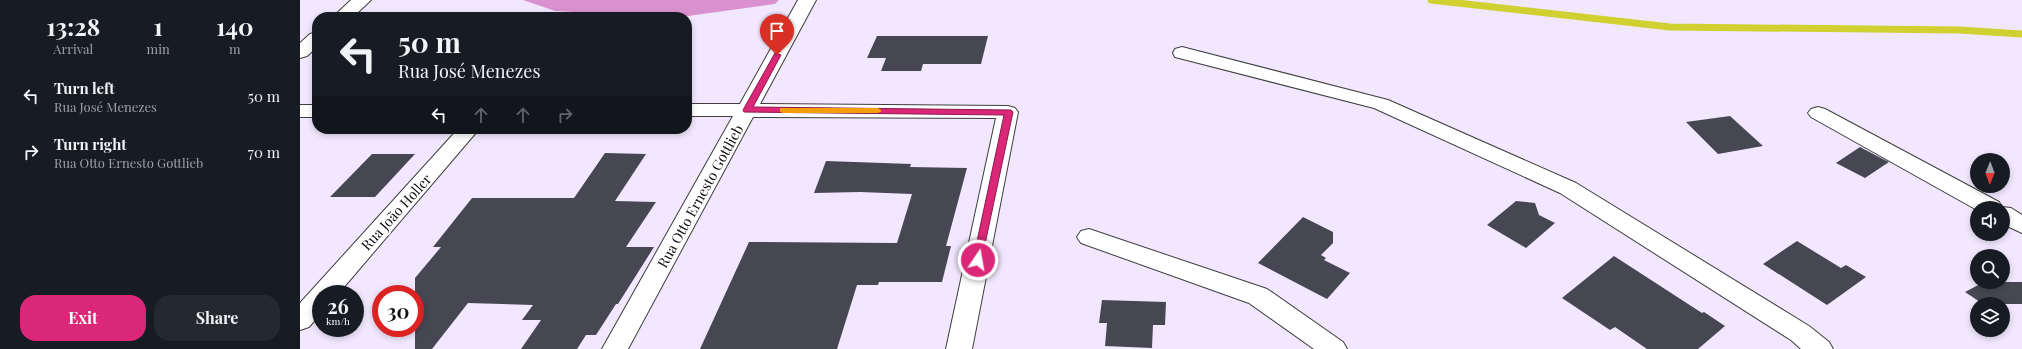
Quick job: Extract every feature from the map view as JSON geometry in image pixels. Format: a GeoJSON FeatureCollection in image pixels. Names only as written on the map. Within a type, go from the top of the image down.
{"type":"FeatureCollection","features":[{"type":"Feature","properties":{"kind":"street"},"geometry":{"type":"LineString","coordinates":[[348,12],[362,0]]}},
{"type":"Feature","properties":{"kind":"street","name":"Rua Otto Ernesto Gottlieb"},"geometry":{"type":"LineString","coordinates":[[615,349],[807,0]]}},
{"type":"Feature","properties":{"kind":"street"},"geometry":{"type":"LineString","coordinates":[[300,52],[312,42]]}},
{"type":"Feature","properties":{"kind":"street"},"geometry":{"type":"LineString","coordinates":[[1182,53],[1381,104],[1568,188],[1800,333],[1820,349]]}},
{"type":"Feature","properties":{"kind":"street"},"geometry":{"type":"LineString","coordinates":[[692,110],[1008,112],[960,349]]}},
{"type":"Feature","properties":{"kind":"street"},"geometry":{"type":"LineString","coordinates":[[300,111],[312,111]]}},
{"type":"Feature","properties":{"kind":"street"},"geometry":{"type":"LineString","coordinates":[[1818,113],[1978,201]]}},
{"type":"Feature","properties":{"kind":"street","name":"Rua João Holler"},"geometry":{"type":"LineString","coordinates":[[331,285],[465,134]]}},
{"type":"Feature","properties":{"kind":"street"},"geometry":{"type":"LineString","coordinates":[[2010,218],[2022,225]]}},
{"type":"Feature","properties":{"kind":"street"},"geometry":{"type":"LineString","coordinates":[[1089,237],[1258,296],[1334,349]]}},
{"type":"Feature","properties":{"kind":"street","name":"Rua João Holler"},"geometry":{"type":"LineString","coordinates":[[300,320],[312,306]]}},
{"type":"Feature","properties":{"kind":"shaded area"},"geometry":{"type":"Polygon","coordinates":[[[523,0],[779,0],[775,4],[692,15],[692,12],[555,11],[523,0]]]}},
{"type":"Feature","properties":{"kind":"building"},"geometry":{"type":"Polygon","coordinates":[[[877,36],[988,36],[981,64],[923,64],[921,71],[881,71],[886,58],[867,58],[877,36]]]}},
{"type":"Feature","properties":{"kind":"building"},"geometry":{"type":"Polygon","coordinates":[[[1730,116],[1763,146],[1718,154],[1686,122],[1730,116]]]}},
{"type":"Feature","properties":{"kind":"building"},"geometry":{"type":"Polygon","coordinates":[[[1860,147],[1889,162],[1865,178],[1836,163],[1860,147]]]}},
{"type":"Feature","properties":{"kind":"building"},"geometry":{"type":"Polygon","coordinates":[[[605,153],[646,154],[615,201],[656,202],[626,247],[654,247],[618,304],[616,304],[596,335],[586,335],[577,349],[521,349],[541,320],[522,320],[533,305],[468,303],[432,349],[415,349],[415,337],[424,337],[424,285],[415,285],[415,278],[441,247],[433,247],[472,198],[574,198],[605,153]]]}},
{"type":"Feature","properties":{"kind":"building"},"geometry":{"type":"Polygon","coordinates":[[[372,154],[415,154],[375,197],[330,197],[372,154]]]}},
{"type":"Feature","properties":{"kind":"building"},"geometry":{"type":"Polygon","coordinates":[[[826,161],[911,164],[910,167],[967,168],[946,246],[951,246],[942,282],[879,282],[878,285],[857,285],[837,349],[700,349],[749,242],[897,243],[912,194],[860,192],[814,193],[826,161]]]}},
{"type":"Feature","properties":{"kind":"building"},"geometry":{"type":"Polygon","coordinates":[[[1516,201],[1535,203],[1539,215],[1555,223],[1526,248],[1487,225],[1516,201]]]}},
{"type":"Feature","properties":{"kind":"building"},"geometry":{"type":"Polygon","coordinates":[[[1303,217],[1333,232],[1333,243],[1321,255],[1326,258],[1324,260],[1350,273],[1327,299],[1258,263],[1303,217]]]}},
{"type":"Feature","properties":{"kind":"building"},"geometry":{"type":"Polygon","coordinates":[[[1797,241],[1841,268],[1846,265],[1866,277],[1827,305],[1763,264],[1797,241]]]}},
{"type":"Feature","properties":{"kind":"building"},"geometry":{"type":"Polygon","coordinates":[[[1614,256],[1702,313],[1704,312],[1725,326],[1698,349],[1647,349],[1615,327],[1610,330],[1562,298],[1614,256]]]}},
{"type":"Feature","properties":{"kind":"building"},"geometry":{"type":"Polygon","coordinates":[[[2010,282],[2022,282],[2022,304],[2010,304],[2010,297],[1972,297],[1965,292],[1971,289],[2010,289],[2010,282]]]}},
{"type":"Feature","properties":{"kind":"building"},"geometry":{"type":"Polygon","coordinates":[[[1102,300],[1166,302],[1165,325],[1153,325],[1152,348],[1105,346],[1107,323],[1099,323],[1102,300]]]}},
{"type":"Feature","properties":{"kind":"waterway"},"geometry":{"type":"LineString","coordinates":[[1431,0],[1670,27],[1959,30],[2022,34]]}},
{"type":"Feature","properties":{"kind":"slow traffic"},"geometry":{"type":"LineString","coordinates":[[783,110],[878,111]]}},
{"type":"Feature","properties":{"kind":"route"},"geometry":{"type":"LineString","coordinates":[[777,55],[747,110],[1008,112],[978,260]]}}]}
